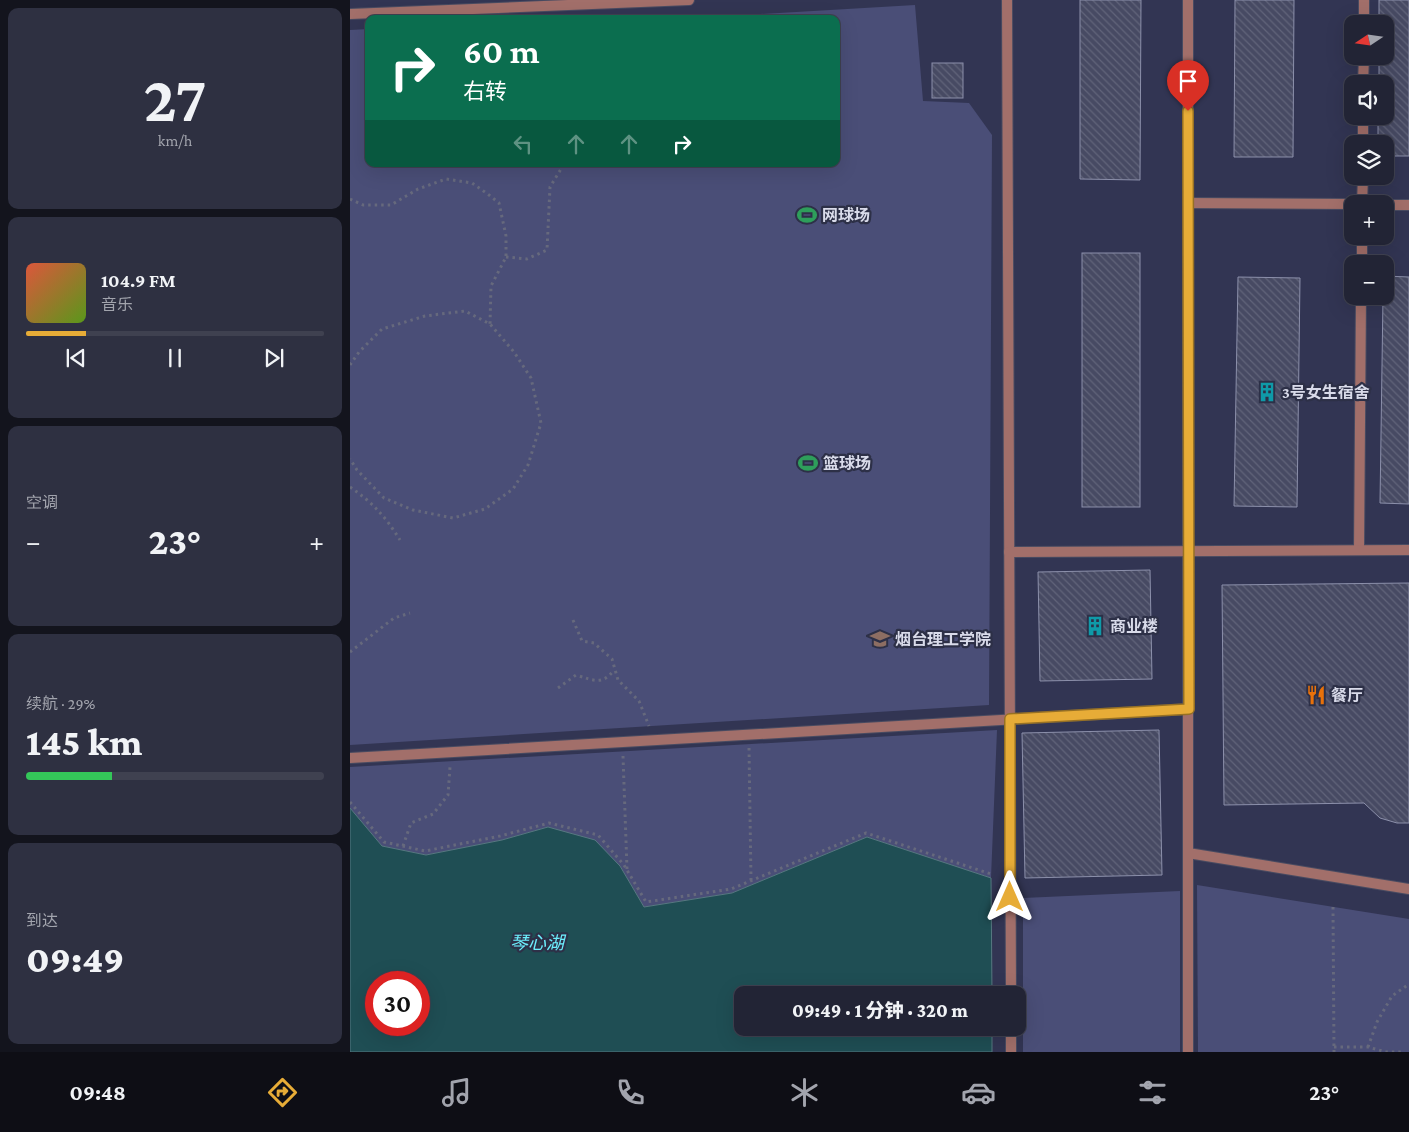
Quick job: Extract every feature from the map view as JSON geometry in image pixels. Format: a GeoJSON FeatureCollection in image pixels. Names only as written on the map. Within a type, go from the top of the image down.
{"type":"FeatureCollection","features":[{"type":"Feature","properties":{"kind":"street"},"geometry":{"type":"LineString","coordinates":[[350,14],[689,0]]}},
{"type":"Feature","properties":{"kind":"street"},"geometry":{"type":"LineString","coordinates":[[1007,0],[1011,986]]}},
{"type":"Feature","properties":{"kind":"street"},"geometry":{"type":"LineString","coordinates":[[1188,0],[1188,1052]]}},
{"type":"Feature","properties":{"kind":"street"},"geometry":{"type":"LineString","coordinates":[[1364,0],[1364,15]]}},
{"type":"Feature","properties":{"kind":"street"},"geometry":{"type":"LineString","coordinates":[[1188,203],[1344,204]]}},
{"type":"Feature","properties":{"kind":"street"},"geometry":{"type":"LineString","coordinates":[[1394,205],[1409,205]]}},
{"type":"Feature","properties":{"kind":"street"},"geometry":{"type":"LineString","coordinates":[[1359,550],[1361,305]]}},
{"type":"Feature","properties":{"kind":"street"},"geometry":{"type":"LineString","coordinates":[[1009,552],[1409,550]]}},
{"type":"Feature","properties":{"kind":"street"},"geometry":{"type":"LineString","coordinates":[[350,758],[1189,709]]}},
{"type":"Feature","properties":{"kind":"street"},"geometry":{"type":"LineString","coordinates":[[1188,853],[1409,889]]}},
{"type":"Feature","properties":{"kind":"street"},"geometry":{"type":"LineString","coordinates":[[1011,1036],[1011,1052]]}},
{"type":"Feature","properties":{"kind":"path"},"geometry":{"type":"LineString","coordinates":[[506,256],[527,259],[547,250],[550,187],[561,167]]}},
{"type":"Feature","properties":{"kind":"path"},"geometry":{"type":"LineString","coordinates":[[350,199],[363,205],[391,204],[418,189],[446,179],[472,183],[498,204],[506,236],[506,256],[491,286],[490,324]]}},
{"type":"Feature","properties":{"kind":"path"},"geometry":{"type":"LineString","coordinates":[[350,366],[359,352],[382,329],[425,316],[466,311],[490,324],[514,352],[531,378],[542,423],[528,465],[513,489],[485,509],[452,518],[413,510],[384,498],[357,470],[350,459]]}},
{"type":"Feature","properties":{"kind":"path"},"geometry":{"type":"LineString","coordinates":[[350,487],[367,499],[387,519],[400,540]]}},
{"type":"Feature","properties":{"kind":"path"},"geometry":{"type":"LineString","coordinates":[[350,652],[394,618],[410,613]]}},
{"type":"Feature","properties":{"kind":"path"},"geometry":{"type":"LineString","coordinates":[[573,620],[582,641],[594,643],[612,659],[618,680],[640,701],[649,726]]}},
{"type":"Feature","properties":{"kind":"path"},"geometry":{"type":"LineString","coordinates":[[558,688],[576,675],[599,682],[609,677],[615,670]]}},
{"type":"Feature","properties":{"kind":"path"},"geometry":{"type":"LineString","coordinates":[[749,735],[751,880]]}},
{"type":"Feature","properties":{"kind":"path"},"geometry":{"type":"LineString","coordinates":[[622,742],[627,870]]}},
{"type":"Feature","properties":{"kind":"path"},"geometry":{"type":"LineString","coordinates":[[403,846],[411,823],[433,814],[448,795],[451,752]]}},
{"type":"Feature","properties":{"kind":"path"},"geometry":{"type":"LineString","coordinates":[[350,802],[384,842],[425,851],[500,836],[549,823],[598,835],[627,870],[646,902],[731,889],[866,833],[991,874]]}},
{"type":"Feature","properties":{"kind":"path"},"geometry":{"type":"LineString","coordinates":[[1333,907],[1334,1052]]}},
{"type":"Feature","properties":{"kind":"path"},"geometry":{"type":"LineString","coordinates":[[1368,1047],[1377,1022],[1392,996],[1409,984]]}},
{"type":"Feature","properties":{"kind":"path"},"geometry":{"type":"LineString","coordinates":[[1334,1047],[1368,1047],[1386,1052],[1401,1052]]}},
{"type":"Feature","properties":{"kind":"shaded area","name":"烟台理工学院"},"geometry":{"type":"Polygon","coordinates":[[[350,0],[1409,0],[1409,1052],[350,1052],[350,0]]]}},
{"type":"Feature","properties":{"kind":"shaded area"},"geometry":{"type":"Polygon","coordinates":[[[915,5],[923,101],[969,103],[992,135],[989,705],[350,745],[350,30],[365,29],[365,167],[840,167],[840,15],[744,15],[915,5]]]}},
{"type":"Feature","properties":{"kind":"shaded area"},"geometry":{"type":"Polygon","coordinates":[[[997,730],[991,878],[867,837],[732,893],[644,907],[620,866],[548,827],[502,840],[426,855],[382,846],[350,808],[350,767],[997,730]]]}},
{"type":"Feature","properties":{"kind":"shaded area"},"geometry":{"type":"Polygon","coordinates":[[[1197,885],[1409,919],[1409,1052],[1198,1052],[1197,885]]]}},
{"type":"Feature","properties":{"kind":"shaded area"},"geometry":{"type":"Polygon","coordinates":[[[1180,891],[1180,1052],[1023,1052],[1023,1036],[1026,1036],[1026,986],[1023,986],[1023,898],[1180,891]]]}},
{"type":"Feature","properties":{"kind":"water","name":"琴心湖"},"geometry":{"type":"Polygon","coordinates":[[[350,808],[382,846],[426,855],[502,840],[548,827],[595,840],[620,866],[644,907],[732,893],[867,837],[991,878],[992,986],[734,986],[734,1036],[992,1036],[992,1052],[350,1052],[350,808]]]}},
{"type":"Feature","properties":{"kind":"building"},"geometry":{"type":"Polygon","coordinates":[[[1080,0],[1141,0],[1140,180],[1080,179],[1080,0]]]}},
{"type":"Feature","properties":{"kind":"building"},"geometry":{"type":"Polygon","coordinates":[[[1235,0],[1294,0],[1293,157],[1234,157],[1235,0]]]}},
{"type":"Feature","properties":{"kind":"building"},"geometry":{"type":"Polygon","coordinates":[[[1379,0],[1409,0],[1409,156],[1394,156],[1394,135],[1378,135],[1378,125],[1394,125],[1394,75],[1379,75],[1379,65],[1394,65],[1394,15],[1379,15],[1379,0]]]}},
{"type":"Feature","properties":{"kind":"building"},"geometry":{"type":"Polygon","coordinates":[[[932,63],[963,63],[963,98],[932,98],[932,63]]]}},
{"type":"Feature","properties":{"kind":"building"},"geometry":{"type":"Polygon","coordinates":[[[1082,253],[1140,253],[1140,507],[1082,507],[1082,253]]]}},
{"type":"Feature","properties":{"kind":"building"},"geometry":{"type":"Polygon","coordinates":[[[1394,276],[1409,277],[1409,504],[1380,503],[1383,305],[1394,305],[1394,276]]]}},
{"type":"Feature","properties":{"kind":"building","name":"3号女生宿舍"},"geometry":{"type":"Polygon","coordinates":[[[1238,277],[1300,278],[1297,507],[1234,506],[1238,277]]]}},
{"type":"Feature","properties":{"kind":"building","name":"商业楼"},"geometry":{"type":"Polygon","coordinates":[[[1150,570],[1152,679],[1040,681],[1038,572],[1150,570]]]}},
{"type":"Feature","properties":{"kind":"building","name":"餐厅"},"geometry":{"type":"Polygon","coordinates":[[[1409,583],[1409,823],[1397,823],[1380,818],[1364,803],[1224,805],[1222,585],[1409,583]]]}},
{"type":"Feature","properties":{"kind":"building"},"geometry":{"type":"Polygon","coordinates":[[[1159,730],[1162,875],[1025,878],[1022,733],[1159,730]]]}},
{"type":"Feature","properties":{"kind":"place","name":"网球场"},"geometry":{"type":"Point","coordinates":[807,215]}},
{"type":"Feature","properties":{"kind":"place","name":"3号女生宿舍"},"geometry":{"type":"Point","coordinates":[1267,392]}},
{"type":"Feature","properties":{"kind":"place","name":"篮球场"},"geometry":{"type":"Point","coordinates":[808,463]}},
{"type":"Feature","properties":{"kind":"place","name":"商业楼"},"geometry":{"type":"Point","coordinates":[1095,626]}},
{"type":"Feature","properties":{"kind":"place","name":"烟台理工学院"},"geometry":{"type":"Point","coordinates":[880,639]}},
{"type":"Feature","properties":{"kind":"place","name":"餐厅"},"geometry":{"type":"Point","coordinates":[1316,695]}},
{"type":"Feature","properties":{"kind":"route"},"geometry":{"type":"LineString","coordinates":[[1010,897],[1010,719],[1189,709],[1188,111]]}}]}
